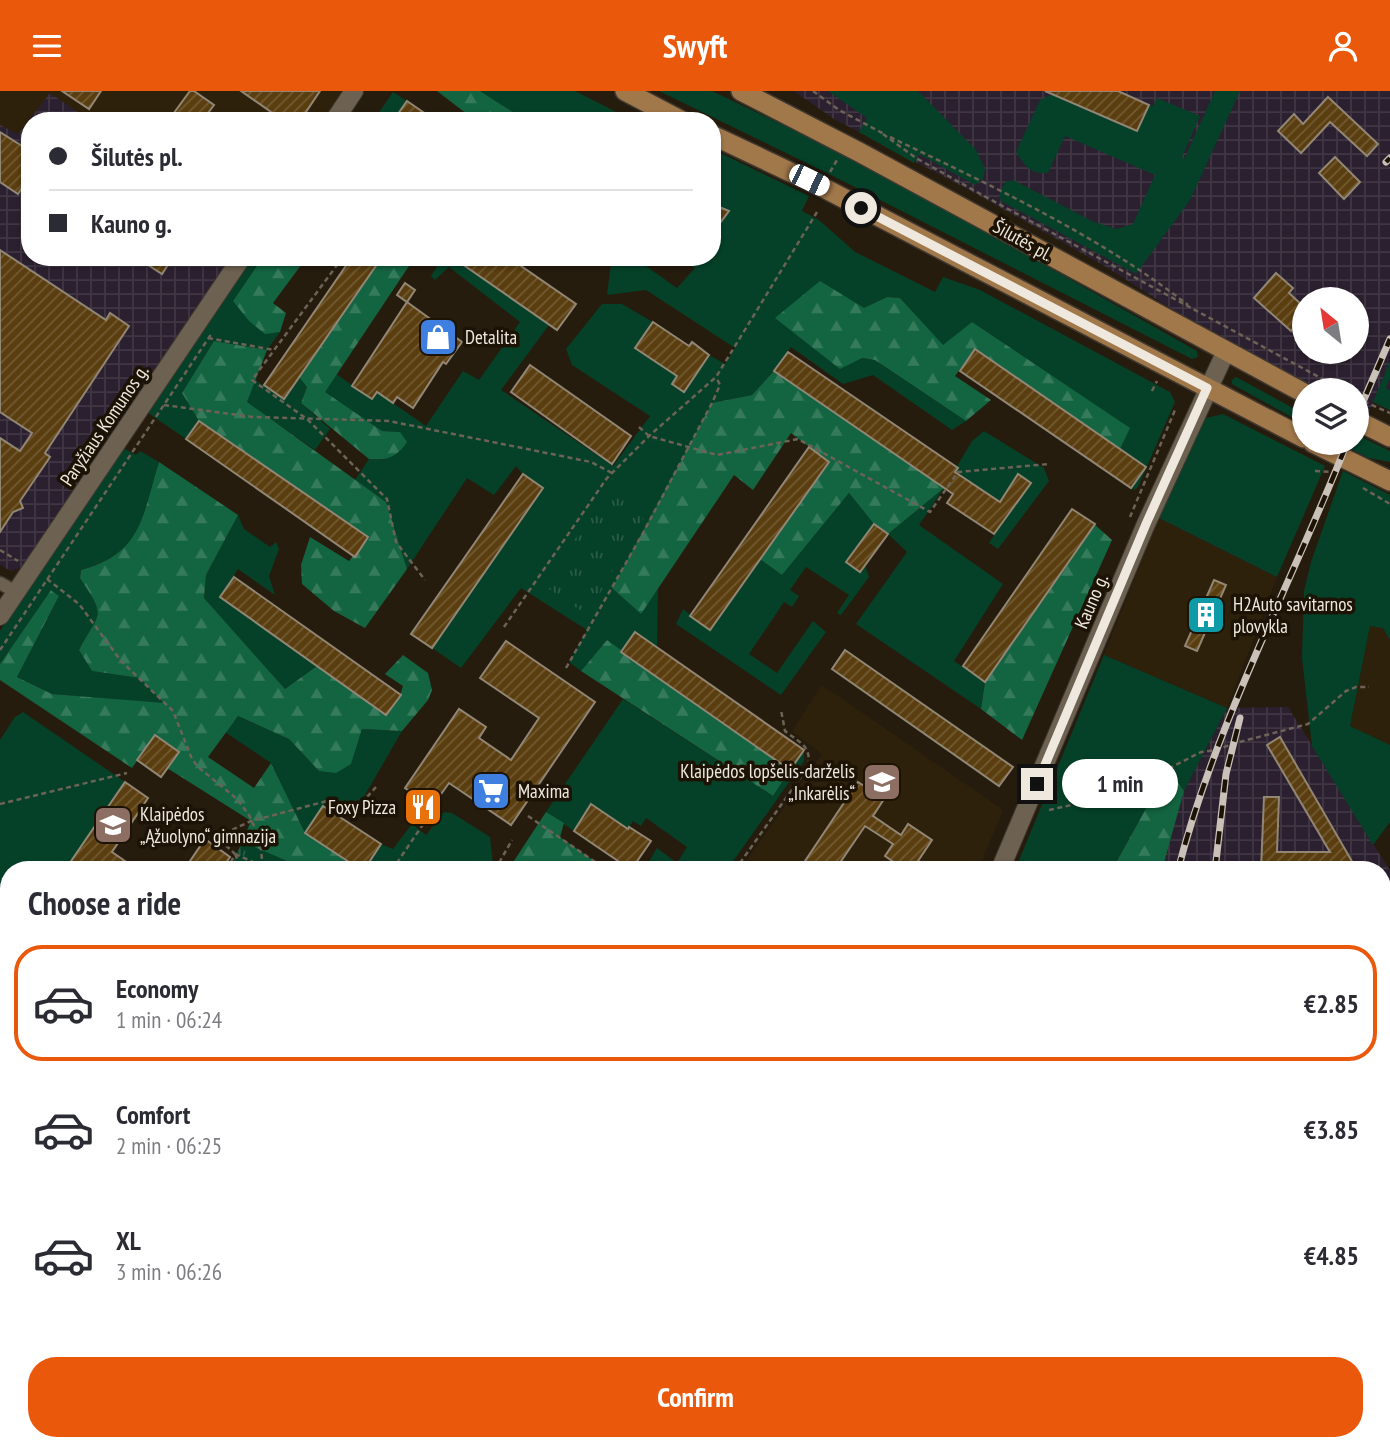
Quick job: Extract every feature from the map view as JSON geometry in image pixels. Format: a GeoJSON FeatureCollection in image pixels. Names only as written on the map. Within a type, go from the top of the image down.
{"type":"FeatureCollection","features":[{"type":"Feature","properties":{"kind":"main road"},"geometry":{"type":"LineString","coordinates":[[340,112],[354,91]]}},
{"type":"Feature","properties":{"kind":"main road"},"geometry":{"type":"LineString","coordinates":[[625,91],[665,112]]}},
{"type":"Feature","properties":{"kind":"main road","name":"Šilutės pl."},"geometry":{"type":"LineString","coordinates":[[741,91],[1292,387]]}},
{"type":"Feature","properties":{"kind":"main road"},"geometry":{"type":"LineString","coordinates":[[721,139],[822,187],[1292,432]]}},
{"type":"Feature","properties":{"kind":"main road","name":"Paryžiaus Komunos g."},"geometry":{"type":"LineString","coordinates":[[0,616],[247,266]]}},
{"type":"Feature","properties":{"kind":"main road","name":"Kauno g."},"geometry":{"type":"LineString","coordinates":[[1004,861],[1146,524],[1226,351]]}},
{"type":"Feature","properties":{"kind":"main road"},"geometry":{"type":"LineString","coordinates":[[1369,427],[1390,437]]}},
{"type":"Feature","properties":{"kind":"main road"},"geometry":{"type":"LineString","coordinates":[[1337,455],[1390,481]]}},
{"type":"Feature","properties":{"kind":"street"},"geometry":{"type":"LineString","coordinates":[[0,583],[16,593]]}},
{"type":"Feature","properties":{"kind":"path"},"geometry":{"type":"LineString","coordinates":[[813,91],[839,110],[883,134],[990,185],[1120,257],[1152,277],[1196,311]]}},
{"type":"Feature","properties":{"kind":"path"},"geometry":{"type":"LineString","coordinates":[[883,134],[916,158],[1321,378]]}},
{"type":"Feature","properties":{"kind":"path"},"geometry":{"type":"LineString","coordinates":[[822,187],[846,145]]}},
{"type":"Feature","properties":{"kind":"path"},"geometry":{"type":"LineString","coordinates":[[504,627],[612,473],[716,377],[817,212]]}},
{"type":"Feature","properties":{"kind":"path"},"geometry":{"type":"LineString","coordinates":[[335,266],[252,380],[307,418],[387,499],[396,542],[425,580]]}},
{"type":"Feature","properties":{"kind":"path"},"geometry":{"type":"LineString","coordinates":[[0,650],[215,329]]}},
{"type":"Feature","properties":{"kind":"path"},"geometry":{"type":"LineString","coordinates":[[208,338],[274,350]]}},
{"type":"Feature","properties":{"kind":"path"},"geometry":{"type":"LineString","coordinates":[[566,668],[688,449],[720,385],[716,377]]}},
{"type":"Feature","properties":{"kind":"path"},"geometry":{"type":"LineString","coordinates":[[1369,404],[1390,413]]}},
{"type":"Feature","properties":{"kind":"path"},"geometry":{"type":"LineString","coordinates":[[164,405],[253,417],[389,421],[591,462],[612,473]]}},
{"type":"Feature","properties":{"kind":"path"},"geometry":{"type":"LineString","coordinates":[[1130,517],[1175,410]]}},
{"type":"Feature","properties":{"kind":"path"},"geometry":{"type":"LineString","coordinates":[[639,427],[649,436],[717,455],[798,439],[930,512],[958,473],[1049,464]]}},
{"type":"Feature","properties":{"kind":"path"},"geometry":{"type":"LineString","coordinates":[[1315,471],[1334,473]]}},
{"type":"Feature","properties":{"kind":"path"},"geometry":{"type":"LineString","coordinates":[[1355,484],[1390,504]]}},
{"type":"Feature","properties":{"kind":"path"},"geometry":{"type":"LineString","coordinates":[[0,549],[32,569]]}},
{"type":"Feature","properties":{"kind":"path"},"geometry":{"type":"LineString","coordinates":[[47,579],[79,604],[121,660],[173,711],[191,759],[236,799],[251,821],[260,839],[262,861]]}},
{"type":"Feature","properties":{"kind":"path"},"geometry":{"type":"LineString","coordinates":[[1049,810],[1125,791],[1201,752],[1217,750],[1308,724],[1346,691],[1356,687],[1369,687]]}},
{"type":"Feature","properties":{"kind":"path"},"geometry":{"type":"LineString","coordinates":[[741,861],[808,767],[808,750],[785,731],[781,710]]}},
{"type":"Feature","properties":{"kind":"path"},"geometry":{"type":"LineString","coordinates":[[0,804],[127,773]]}},
{"type":"Feature","properties":{"kind":"path"},"geometry":{"type":"LineString","coordinates":[[249,861],[235,854],[217,837],[251,821],[327,801],[358,807],[376,787]]}},
{"type":"Feature","properties":{"kind":"path"},"geometry":{"type":"LineString","coordinates":[[528,816],[594,861]]}},
{"type":"Feature","properties":{"kind":"path"},"geometry":{"type":"LineString","coordinates":[[398,861],[424,823]]}},
{"type":"Feature","properties":{"kind":"path"},"geometry":{"type":"LineString","coordinates":[[500,861],[512,840]]}},
{"type":"Feature","properties":{"kind":"path"},"geometry":{"type":"LineString","coordinates":[[232,861],[235,854]]}},
{"type":"Feature","properties":{"kind":"path"},"geometry":{"type":"LineString","coordinates":[[235,854],[238,861]]}},
{"type":"Feature","properties":{"kind":"shaded area"},"geometry":{"type":"Polygon","coordinates":[[[0,91],[345,91],[331,112],[78,112],[50,93],[35,112],[21,112],[21,130],[18,134],[0,125],[0,91]]]}},
{"type":"Feature","properties":{"kind":"shaded area"},"geometry":{"type":"Polygon","coordinates":[[[794,91],[1390,91],[1390,410],[1373,402],[1369,412],[1369,378],[1295,378],[1224,342],[1103,265],[834,119],[794,91]]]}},
{"type":"Feature","properties":{"kind":"shaded area"},"geometry":{"type":"Polygon","coordinates":[[[50,93],[78,112],[35,112],[50,93]]]}},
{"type":"Feature","properties":{"kind":"shaded area"},"geometry":{"type":"Polygon","coordinates":[[[0,125],[18,134],[21,130],[21,266],[226,266],[29,559],[22,567],[11,571],[0,565],[0,125]]]}},
{"type":"Feature","properties":{"kind":"shaded area"},"geometry":{"type":"Polygon","coordinates":[[[1159,518],[1277,577],[1227,708],[1104,655],[1159,518]]]}},
{"type":"Feature","properties":{"kind":"shaded area"},"geometry":{"type":"Polygon","coordinates":[[[1370,625],[1384,628],[1390,640],[1390,745],[1350,726],[1370,625]]]}},
{"type":"Feature","properties":{"kind":"shaded area","name":"Klaipėdos lopšelis-darželis „Inkarėlis“"},"geometry":{"type":"Polygon","coordinates":[[[822,685],[1003,810],[982,861],[746,861],[822,754],[792,731],[822,685]]]}},
{"type":"Feature","properties":{"kind":"shaded area"},"geometry":{"type":"Polygon","coordinates":[[[1288,707],[1384,861],[1165,861],[1184,791],[1227,708],[1288,707]]]}},
{"type":"Feature","properties":{"kind":"green space"},"geometry":{"type":"Polygon","coordinates":[[[437,91],[480,91],[513,112],[464,112],[437,91]]]}},
{"type":"Feature","properties":{"kind":"green space"},"geometry":{"type":"Polygon","coordinates":[[[480,91],[575,91],[616,112],[513,112],[480,91]]]}},
{"type":"Feature","properties":{"kind":"green space"},"geometry":{"type":"Polygon","coordinates":[[[659,91],[712,91],[845,155],[1197,351],[1198,357],[1192,359],[721,121],[721,112],[702,112],[659,91]]]}},
{"type":"Feature","properties":{"kind":"green space"},"geometry":{"type":"Polygon","coordinates":[[[828,91],[918,91],[976,150],[985,169],[983,179],[975,185],[919,154],[914,163],[859,132],[867,118],[828,91]]]}},
{"type":"Feature","properties":{"kind":"green space"},"geometry":{"type":"Polygon","coordinates":[[[1215,91],[1240,91],[1190,200],[1136,274],[1001,201],[999,195],[1005,182],[1013,180],[1094,222],[1117,229],[1133,224],[1155,175],[1065,136],[1048,173],[1032,170],[1022,161],[1016,152],[1040,100],[1053,94],[1137,131],[1149,105],[1153,106],[1157,98],[1200,116],[1182,157],[1184,159],[1215,91]]]}},
{"type":"Feature","properties":{"kind":"green space"},"geometry":{"type":"Polygon","coordinates":[[[393,92],[407,101],[399,112],[379,112],[393,92]]]}},
{"type":"Feature","properties":{"kind":"green space"},"geometry":{"type":"Polygon","coordinates":[[[721,153],[809,196],[802,211],[819,220],[855,252],[935,292],[943,277],[980,290],[1170,392],[1175,402],[1138,487],[1135,490],[1131,488],[1146,467],[1120,449],[1129,428],[972,322],[943,346],[900,298],[887,297],[865,308],[862,358],[875,360],[966,421],[952,430],[873,375],[843,384],[791,347],[752,395],[712,403],[612,588],[640,613],[658,587],[657,647],[635,632],[621,652],[607,640],[581,671],[569,662],[587,630],[521,588],[461,668],[432,648],[543,488],[516,466],[494,495],[467,478],[407,569],[386,502],[355,480],[369,459],[381,460],[400,432],[382,431],[324,392],[336,374],[372,399],[377,392],[426,426],[463,371],[479,380],[520,322],[449,267],[435,280],[431,276],[437,266],[465,266],[549,325],[501,390],[613,466],[650,416],[572,365],[566,349],[602,304],[622,304],[653,322],[635,348],[677,376],[684,392],[709,355],[725,364],[735,348],[646,290],[607,295],[611,266],[646,266],[677,288],[695,268],[692,266],[721,266],[721,222],[729,211],[721,208],[721,153]]]}},
{"type":"Feature","properties":{"kind":"green space"},"geometry":{"type":"Polygon","coordinates":[[[245,266],[257,266],[233,301],[265,333],[280,332],[267,350],[214,341],[182,393],[199,421],[186,439],[147,412],[245,266]]]}},
{"type":"Feature","properties":{"kind":"green space"},"geometry":{"type":"Polygon","coordinates":[[[257,266],[300,266],[273,303],[286,313],[280,332],[265,334],[249,321],[233,301],[257,266]]]}},
{"type":"Feature","properties":{"kind":"green space"},"geometry":{"type":"Polygon","coordinates":[[[376,266],[409,266],[325,392],[382,431],[400,432],[407,442],[403,447],[391,457],[369,459],[301,403],[307,387],[299,377],[376,266]]]}},
{"type":"Feature","properties":{"kind":"green space"},"geometry":{"type":"Polygon","coordinates":[[[820,281],[864,308],[887,297],[900,298],[943,345],[972,322],[1130,428],[1120,449],[975,349],[955,376],[991,400],[966,421],[875,360],[862,358],[840,369],[775,318],[820,281]]]}},
{"type":"Feature","properties":{"kind":"green space"},"geometry":{"type":"Polygon","coordinates":[[[214,341],[267,350],[247,402],[386,502],[407,569],[365,628],[334,611],[302,584],[301,565],[310,537],[349,561],[368,537],[199,421],[182,393],[214,341]]]}},
{"type":"Feature","properties":{"kind":"green space"},"geometry":{"type":"Polygon","coordinates":[[[1390,361],[1390,378],[1386,388],[1390,391],[1390,410],[1373,402],[1390,361]]]}},
{"type":"Feature","properties":{"kind":"green space"},"geometry":{"type":"Polygon","coordinates":[[[774,371],[944,488],[888,534],[874,524],[849,493],[782,575],[760,559],[829,462],[791,433],[753,490],[734,475],[641,614],[612,588],[712,403],[752,395],[774,371]]]}},
{"type":"Feature","properties":{"kind":"green space"},"geometry":{"type":"Polygon","coordinates":[[[299,377],[307,387],[301,403],[330,429],[315,450],[246,402],[255,380],[284,399],[299,377]]]}},
{"type":"Feature","properties":{"kind":"green space"},"geometry":{"type":"Polygon","coordinates":[[[1236,377],[1292,407],[1292,417],[1232,384],[1236,377]]]}},
{"type":"Feature","properties":{"kind":"green space"},"geometry":{"type":"Polygon","coordinates":[[[1223,414],[1292,449],[1292,455],[1303,455],[1325,466],[1277,577],[1159,518],[1196,429],[1206,418],[1223,414]]]}},
{"type":"Feature","properties":{"kind":"green space"},"geometry":{"type":"Polygon","coordinates":[[[984,431],[1044,468],[1049,481],[998,549],[989,543],[1011,509],[964,478],[944,488],[972,441],[984,431]]]}},
{"type":"Feature","properties":{"kind":"green space"},"geometry":{"type":"Polygon","coordinates":[[[1369,441],[1390,451],[1390,462],[1363,455],[1369,455],[1369,441]]]}},
{"type":"Feature","properties":{"kind":"green space"},"geometry":{"type":"Polygon","coordinates":[[[123,448],[136,455],[140,451],[159,462],[143,516],[129,542],[102,562],[81,570],[80,578],[94,601],[98,614],[79,650],[92,671],[139,678],[165,704],[52,694],[17,677],[59,596],[51,590],[0,664],[0,631],[123,448]]]}},
{"type":"Feature","properties":{"kind":"green space"},"geometry":{"type":"Polygon","coordinates":[[[159,462],[238,515],[206,575],[204,598],[285,689],[317,666],[386,714],[400,695],[403,686],[385,674],[403,655],[428,673],[432,690],[428,700],[402,731],[362,729],[351,764],[336,773],[319,771],[289,739],[238,716],[208,757],[254,788],[271,763],[305,833],[347,861],[234,861],[251,821],[167,768],[178,751],[155,735],[132,768],[0,680],[0,664],[51,590],[59,596],[17,677],[52,694],[164,703],[139,678],[92,671],[79,650],[98,614],[94,601],[80,578],[81,570],[117,554],[137,530],[159,462]]]}},
{"type":"Feature","properties":{"kind":"green space"},"geometry":{"type":"Polygon","coordinates":[[[1343,471],[1390,495],[1390,640],[1383,628],[1370,626],[1350,726],[1390,745],[1390,822],[1373,845],[1312,746],[1302,658],[1304,591],[1311,562],[1343,471]]]}},
{"type":"Feature","properties":{"kind":"green space"},"geometry":{"type":"Polygon","coordinates":[[[613,487],[648,511],[587,615],[542,584],[613,487]]]}},
{"type":"Feature","properties":{"kind":"green space"},"geometry":{"type":"Polygon","coordinates":[[[944,488],[919,525],[1003,584],[954,661],[985,682],[981,709],[856,624],[907,552],[888,534],[944,488]]]}},
{"type":"Feature","properties":{"kind":"green space"},"geometry":{"type":"Polygon","coordinates":[[[849,493],[874,524],[847,562],[865,565],[869,577],[841,615],[837,613],[849,595],[806,567],[790,590],[799,596],[792,607],[784,602],[749,654],[777,673],[813,621],[826,632],[781,695],[676,624],[683,609],[710,630],[760,559],[782,575],[849,493]]]}},
{"type":"Feature","properties":{"kind":"green space"},"geometry":{"type":"Polygon","coordinates":[[[238,515],[244,529],[270,547],[276,542],[279,549],[269,576],[275,595],[238,569],[220,597],[317,666],[285,689],[204,598],[206,575],[238,515]]]}},
{"type":"Feature","properties":{"kind":"green space"},"geometry":{"type":"Polygon","coordinates":[[[1094,524],[1112,540],[1022,740],[981,709],[985,682],[1094,524]]]}},
{"type":"Feature","properties":{"kind":"green space"},"geometry":{"type":"Polygon","coordinates":[[[607,640],[790,770],[773,796],[581,671],[607,640]]]}},
{"type":"Feature","properties":{"kind":"green space"},"geometry":{"type":"Polygon","coordinates":[[[1104,655],[1227,708],[1184,791],[1174,777],[1160,783],[1117,861],[1019,861],[1104,655]]]}},
{"type":"Feature","properties":{"kind":"green space"},"geometry":{"type":"Polygon","coordinates":[[[623,699],[773,796],[804,750],[804,761],[733,861],[678,861],[687,847],[646,818],[641,826],[633,821],[628,829],[591,805],[574,831],[546,812],[623,699]]]}},
{"type":"Feature","properties":{"kind":"green space"},"geometry":{"type":"Polygon","coordinates":[[[23,712],[125,782],[71,861],[0,861],[0,740],[15,717],[23,712]]]}},
{"type":"Feature","properties":{"kind":"green space"},"geometry":{"type":"Polygon","coordinates":[[[238,716],[289,739],[319,771],[351,763],[362,729],[402,731],[358,807],[327,801],[305,833],[271,763],[225,732],[238,716]]]}},
{"type":"Feature","properties":{"kind":"green space"},"geometry":{"type":"Polygon","coordinates":[[[1174,777],[1184,791],[1165,861],[1117,861],[1160,783],[1174,777]]]}},
{"type":"Feature","properties":{"kind":"green space"},"geometry":{"type":"Polygon","coordinates":[[[444,812],[452,813],[490,837],[492,861],[370,861],[381,844],[393,849],[412,824],[426,835],[444,812]]]}},
{"type":"Feature","properties":{"kind":"green space"},"geometry":{"type":"Polygon","coordinates":[[[546,812],[564,823],[560,837],[594,861],[514,861],[546,812]]]}},
{"type":"Feature","properties":{"kind":"green space"},"geometry":{"type":"Polygon","coordinates":[[[243,842],[287,861],[234,861],[243,842]]]}},
{"type":"Feature","properties":{"kind":"green space"},"geometry":{"type":"Polygon","coordinates":[[[657,848],[674,861],[649,861],[657,848]]]}},
{"type":"Feature","properties":{"kind":"building"},"geometry":{"type":"Polygon","coordinates":[[[62,91],[101,91],[89,109],[62,91]]]}},
{"type":"Feature","properties":{"kind":"building"},"geometry":{"type":"Polygon","coordinates":[[[190,91],[214,105],[209,112],[175,112],[190,91]]]}},
{"type":"Feature","properties":{"kind":"building"},"geometry":{"type":"Polygon","coordinates":[[[241,91],[320,91],[306,112],[271,112],[241,91]]]}},
{"type":"Feature","properties":{"kind":"building"},"geometry":{"type":"Polygon","coordinates":[[[1045,91],[1118,91],[1149,105],[1137,131],[1045,91]]]}},
{"type":"Feature","properties":{"kind":"building"},"geometry":{"type":"Polygon","coordinates":[[[1328,97],[1378,144],[1367,156],[1330,122],[1301,153],[1278,131],[1294,114],[1303,124],[1328,97]]]}},
{"type":"Feature","properties":{"kind":"building"},"geometry":{"type":"Polygon","coordinates":[[[407,101],[423,112],[399,112],[407,101]]]}},
{"type":"Feature","properties":{"kind":"building"},"geometry":{"type":"Polygon","coordinates":[[[0,132],[21,145],[21,189],[18,194],[0,182],[0,132]]]}},
{"type":"Feature","properties":{"kind":"building"},"geometry":{"type":"Polygon","coordinates":[[[1335,157],[1360,182],[1344,199],[1319,173],[1335,157]]]}},
{"type":"Feature","properties":{"kind":"building"},"geometry":{"type":"Polygon","coordinates":[[[721,208],[729,211],[721,222],[721,208]]]}},
{"type":"Feature","properties":{"kind":"building"},"geometry":{"type":"Polygon","coordinates":[[[0,250],[106,320],[110,313],[129,326],[45,453],[50,457],[20,501],[23,508],[13,512],[0,532],[0,438],[20,451],[32,433],[0,412],[0,250]]]}},
{"type":"Feature","properties":{"kind":"building"},"geometry":{"type":"Polygon","coordinates":[[[150,266],[167,266],[162,274],[150,266]]]}},
{"type":"Feature","properties":{"kind":"building"},"geometry":{"type":"Polygon","coordinates":[[[346,266],[376,266],[284,399],[264,385],[346,266]]]}},
{"type":"Feature","properties":{"kind":"building"},"geometry":{"type":"Polygon","coordinates":[[[465,266],[521,266],[576,304],[557,330],[465,266]]]}},
{"type":"Feature","properties":{"kind":"building"},"geometry":{"type":"Polygon","coordinates":[[[1276,273],[1292,287],[1289,293],[1292,296],[1291,331],[1254,298],[1276,273]]]}},
{"type":"Feature","properties":{"kind":"building"},"geometry":{"type":"Polygon","coordinates":[[[405,283],[415,290],[407,302],[397,295],[405,283]]]}},
{"type":"Feature","properties":{"kind":"building"},"geometry":{"type":"Polygon","coordinates":[[[407,302],[462,342],[446,364],[443,362],[413,408],[397,397],[393,403],[377,392],[372,399],[352,386],[407,302]]]}},
{"type":"Feature","properties":{"kind":"building"},"geometry":{"type":"Polygon","coordinates":[[[653,322],[689,346],[692,342],[709,355],[684,392],[672,384],[677,376],[635,348],[653,322]]]}},
{"type":"Feature","properties":{"kind":"building"},"geometry":{"type":"Polygon","coordinates":[[[975,349],[1146,467],[1131,488],[960,371],[975,349]]]}},
{"type":"Feature","properties":{"kind":"building"},"geometry":{"type":"Polygon","coordinates":[[[788,352],[958,468],[955,472],[1000,502],[1018,474],[1031,483],[994,534],[947,503],[953,494],[774,371],[788,352]]]}},
{"type":"Feature","properties":{"kind":"building"},"geometry":{"type":"Polygon","coordinates":[[[530,365],[631,436],[612,464],[511,392],[530,365]]]}},
{"type":"Feature","properties":{"kind":"building"},"geometry":{"type":"Polygon","coordinates":[[[199,421],[368,537],[355,557],[186,439],[199,421]]]}},
{"type":"Feature","properties":{"kind":"building"},"geometry":{"type":"Polygon","coordinates":[[[809,447],[829,462],[710,630],[690,616],[809,447]]]}},
{"type":"Feature","properties":{"kind":"building"},"geometry":{"type":"Polygon","coordinates":[[[523,474],[543,488],[432,648],[411,634],[523,474]]]}},
{"type":"Feature","properties":{"kind":"building"},"geometry":{"type":"Polygon","coordinates":[[[1072,509],[1095,524],[985,682],[963,666],[1072,509]]]}},
{"type":"Feature","properties":{"kind":"building"},"geometry":{"type":"Polygon","coordinates":[[[874,524],[888,534],[860,572],[846,562],[874,524]]]}},
{"type":"Feature","properties":{"kind":"building"},"geometry":{"type":"Polygon","coordinates":[[[234,577],[401,695],[386,715],[220,597],[234,577]]]}},
{"type":"Feature","properties":{"kind":"building","name":"H2Auto savitarnos plovykla"},"geometry":{"type":"Polygon","coordinates":[[[1214,580],[1226,585],[1197,651],[1185,646],[1214,580]]]}},
{"type":"Feature","properties":{"kind":"building"},"geometry":{"type":"Polygon","coordinates":[[[635,632],[804,750],[790,770],[621,652],[635,632]]]}},
{"type":"Feature","properties":{"kind":"building"},"geometry":{"type":"Polygon","coordinates":[[[506,641],[595,702],[511,825],[449,783],[426,815],[406,802],[412,793],[405,788],[459,709],[486,727],[479,738],[511,760],[539,718],[480,678],[506,641]]]}},
{"type":"Feature","properties":{"kind":"building"},"geometry":{"type":"Polygon","coordinates":[[[845,650],[1013,767],[999,786],[832,669],[845,650]]]}},
{"type":"Feature","properties":{"kind":"building"},"geometry":{"type":"Polygon","coordinates":[[[155,735],[179,752],[161,777],[137,760],[155,735]]]}},
{"type":"Feature","properties":{"kind":"building"},"geometry":{"type":"Polygon","coordinates":[[[1280,737],[1352,861],[1261,861],[1264,797],[1279,797],[1277,852],[1330,852],[1267,745],[1280,737]]]}},
{"type":"Feature","properties":{"kind":"building","name":"Klaipėdos „Ąžuolyno“ gimnazija"},"geometry":{"type":"Polygon","coordinates":[[[125,782],[148,798],[112,852],[125,861],[71,861],[125,782]]]}},
{"type":"Feature","properties":{"kind":"building"},"geometry":{"type":"Polygon","coordinates":[[[858,782],[884,799],[873,816],[901,835],[908,824],[932,840],[918,861],[892,861],[885,856],[893,844],[865,826],[841,861],[805,861],[858,782]]]}},
{"type":"Feature","properties":{"kind":"building"},"geometry":{"type":"Polygon","coordinates":[[[591,804],[651,841],[637,861],[618,861],[574,831],[591,804]]]}},
{"type":"Feature","properties":{"kind":"building"},"geometry":{"type":"Polygon","coordinates":[[[323,806],[381,844],[370,861],[347,861],[305,833],[323,806]]]}},
{"type":"Feature","properties":{"kind":"building"},"geometry":{"type":"Polygon","coordinates":[[[205,839],[230,857],[227,861],[190,861],[205,839]]]}},
{"type":"Feature","properties":{"kind":"railway"},"geometry":{"type":"LineString","coordinates":[[1386,162],[1390,158]]}},
{"type":"Feature","properties":{"kind":"railway"},"geometry":{"type":"LineString","coordinates":[[1369,388],[1390,339]]}},
{"type":"Feature","properties":{"kind":"railway"},"geometry":{"type":"LineString","coordinates":[[1181,861],[1194,815],[1233,707],[1342,455]]}},
{"type":"Feature","properties":{"kind":"railway"},"geometry":{"type":"LineString","coordinates":[[1216,861],[1226,774],[1240,718]]}},
{"type":"Feature","properties":{"kind":"place","name":"Detalita"},"geometry":{"type":"Point","coordinates":[438,337]}},
{"type":"Feature","properties":{"kind":"place","name":"H2Auto savitarnos plovykla"},"geometry":{"type":"Point","coordinates":[1206,615]}},
{"type":"Feature","properties":{"kind":"place","name":"Klaipėdos lopšelis-darželis „Inkarėlis“"},"geometry":{"type":"Point","coordinates":[882,782]}},
{"type":"Feature","properties":{"kind":"place","name":"Maxima"},"geometry":{"type":"Point","coordinates":[491,791]}},
{"type":"Feature","properties":{"kind":"place","name":"Foxy Pizza"},"geometry":{"type":"Point","coordinates":[423,807]}},
{"type":"Feature","properties":{"kind":"place","name":"Klaipėdos „Ąžuolyno“ gimnazija"},"geometry":{"type":"Point","coordinates":[113,825]}},
{"type":"Feature","properties":{"kind":"route"},"geometry":{"type":"LineString","coordinates":[[861,208],[1207,388],[1146,524],[1037,784]]}}]}
